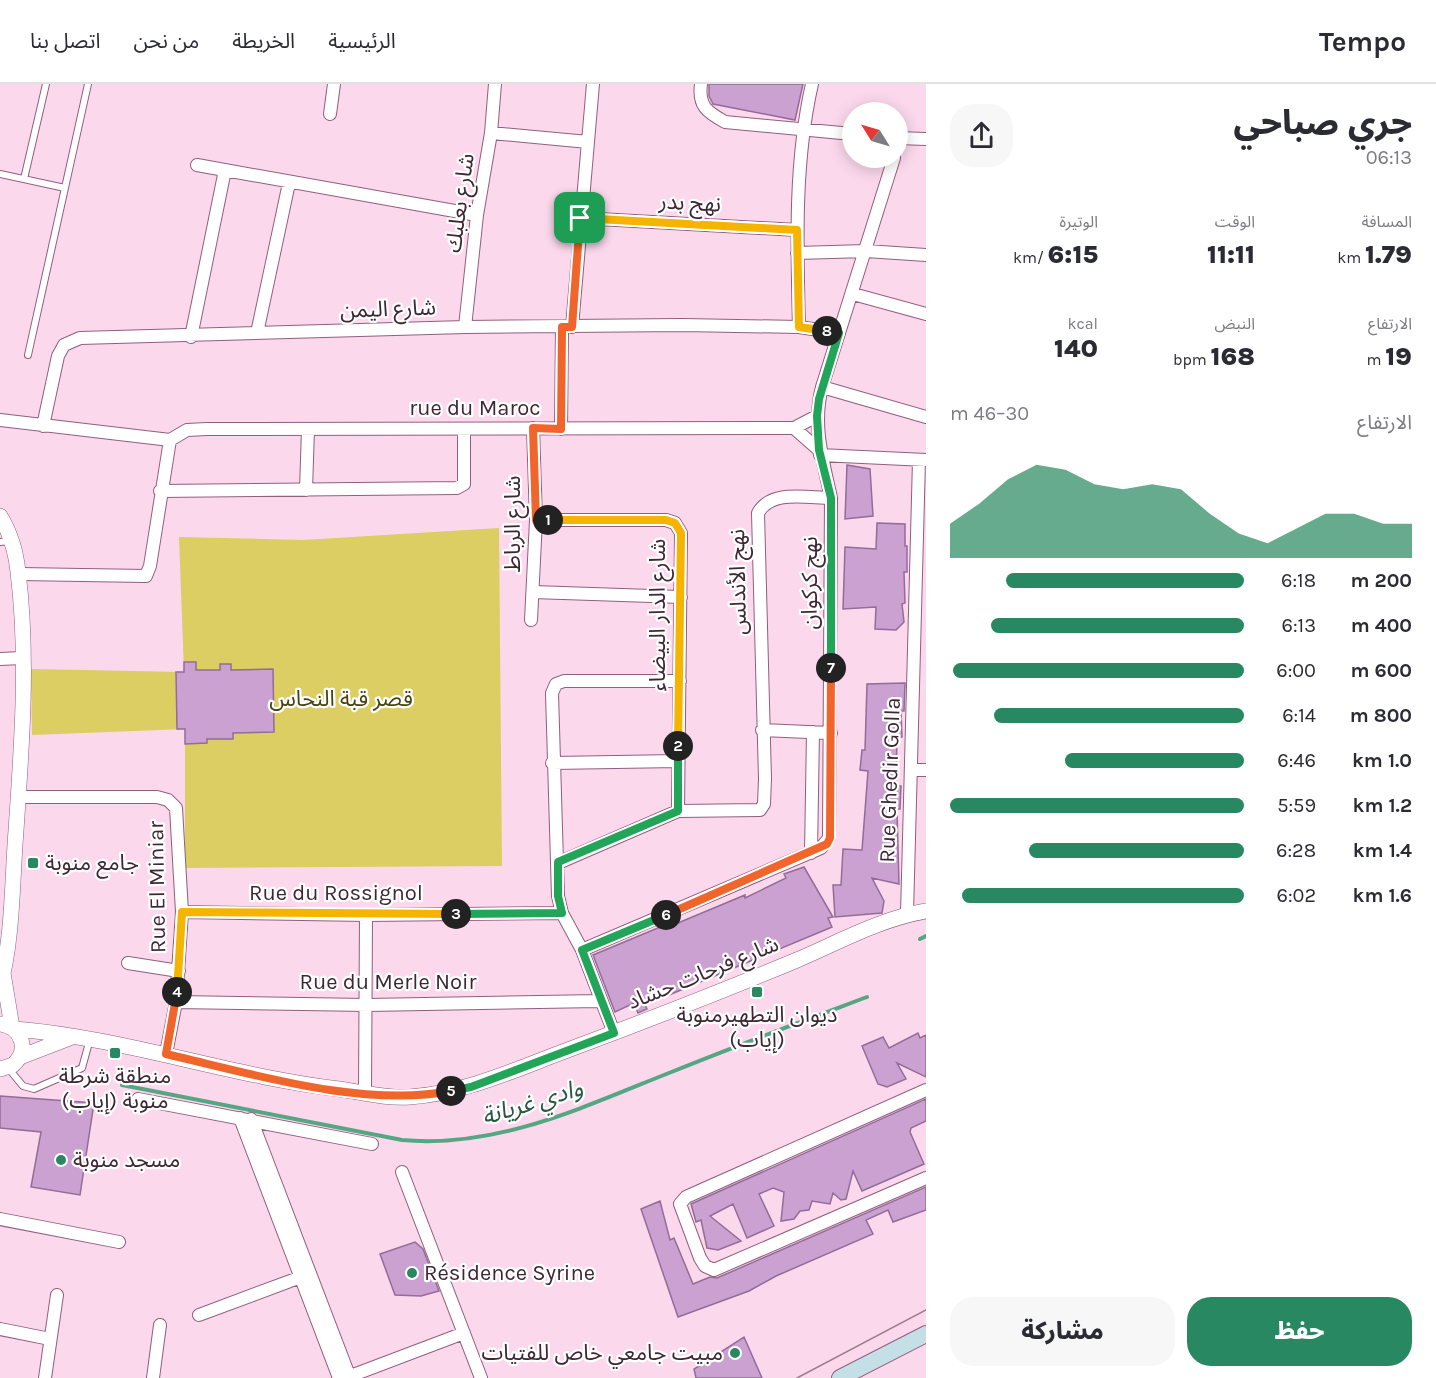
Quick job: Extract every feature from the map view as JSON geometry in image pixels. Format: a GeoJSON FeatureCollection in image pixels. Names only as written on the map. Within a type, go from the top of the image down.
{"type":"FeatureCollection","features":[{"type":"Feature","properties":{"kind":"main road"},"geometry":{"type":"LineString","coordinates":[[840,1378],[926,1334]]}},
{"type":"Feature","properties":{"kind":"street"},"geometry":{"type":"LineString","coordinates":[[330,114],[334,84]]}},
{"type":"Feature","properties":{"kind":"street","name":"شارع بعلبك"},"geometry":{"type":"LineString","coordinates":[[465,327],[477,215],[492,133],[495,84]]}},
{"type":"Feature","properties":{"kind":"street"},"geometry":{"type":"LineString","coordinates":[[561,429],[567,327],[593,84]]}},
{"type":"Feature","properties":{"kind":"street"},"geometry":{"type":"LineString","coordinates":[[701,84],[700,103],[707,112],[725,122],[842,133]]}},
{"type":"Feature","properties":{"kind":"street"},"geometry":{"type":"LineString","coordinates":[[799,327],[797,230],[802,128],[812,84]]}},
{"type":"Feature","properties":{"kind":"street"},"geometry":{"type":"LineString","coordinates":[[492,133],[588,142]]}},
{"type":"Feature","properties":{"kind":"street"},"geometry":{"type":"LineString","coordinates":[[908,140],[926,139]]}},
{"type":"Feature","properties":{"kind":"street"},"geometry":{"type":"LineString","coordinates":[[197,165],[477,215]]}},
{"type":"Feature","properties":{"kind":"street"},"geometry":{"type":"LineString","coordinates":[[819,452],[817,416],[822,387],[891,168]]}},
{"type":"Feature","properties":{"kind":"street"},"geometry":{"type":"LineString","coordinates":[[191,337],[225,170]]}},
{"type":"Feature","properties":{"kind":"street"},"geometry":{"type":"LineString","coordinates":[[257,333],[289,183]]}},
{"type":"Feature","properties":{"kind":"street","name":"نهج بدر"},"geometry":{"type":"LineString","coordinates":[[580,218],[797,230]]}},
{"type":"Feature","properties":{"kind":"street"},"geometry":{"type":"LineString","coordinates":[[797,253],[866,251],[926,255]]}},
{"type":"Feature","properties":{"kind":"street"},"geometry":{"type":"LineString","coordinates":[[853,294],[926,314]]}},
{"type":"Feature","properties":{"kind":"street","name":"شارع اليمن"},"geometry":{"type":"LineString","coordinates":[[43,426],[58,356],[64,345],[80,338],[191,337],[465,327],[799,327],[839,333]]}},
{"type":"Feature","properties":{"kind":"street"},"geometry":{"type":"LineString","coordinates":[[822,387],[926,417]]}},
{"type":"Feature","properties":{"kind":"street","name":"rue du Maroc"},"geometry":{"type":"LineString","coordinates":[[170,440],[181,432],[197,429],[794,428],[817,416]]}},
{"type":"Feature","properties":{"kind":"street"},"geometry":{"type":"LineString","coordinates":[[0,420],[170,440],[160,491],[150,566],[146,576],[19,574]]}},
{"type":"Feature","properties":{"kind":"street","name":"شارع الرباط"},"geometry":{"type":"LineString","coordinates":[[531,620],[536,520],[533,428]]}},
{"type":"Feature","properties":{"kind":"street"},"geometry":{"type":"LineString","coordinates":[[794,428],[819,452],[923,460]]}},
{"type":"Feature","properties":{"kind":"street"},"geometry":{"type":"LineString","coordinates":[[306,490],[308,429]]}},
{"type":"Feature","properties":{"kind":"street"},"geometry":{"type":"LineString","coordinates":[[160,491],[412,490],[462,487],[464,429]]}},
{"type":"Feature","properties":{"kind":"street","name":"نهج كركوان"},"geometry":{"type":"LineString","coordinates":[[582,950],[811,852],[827,844],[830,838],[831,498],[819,452]]}},
{"type":"Feature","properties":{"kind":"street","name":"Rue Ghedir Golla"},"geometry":{"type":"LineString","coordinates":[[907,914],[912,770],[921,646],[923,460]]}},
{"type":"Feature","properties":{"kind":"street","name":"نهج الأندلس"},"geometry":{"type":"LineString","coordinates":[[678,811],[760,810],[764,804],[758,513],[764,503],[775,498],[831,498]]}},
{"type":"Feature","properties":{"kind":"street"},"geometry":{"type":"LineString","coordinates":[[0,516],[6,542],[19,574],[22,658],[18,797],[6,894],[2,979],[9,1027],[22,1042],[20,1057],[4,1068]]}},
{"type":"Feature","properties":{"kind":"street","name":"شارع الدار البيضاء"},"geometry":{"type":"LineString","coordinates":[[536,520],[666,520],[675,523],[681,533],[678,811]]}},
{"type":"Feature","properties":{"kind":"street"},"geometry":{"type":"LineString","coordinates":[[533,592],[681,597]]}},
{"type":"Feature","properties":{"kind":"street"},"geometry":{"type":"LineString","coordinates":[[0,659],[22,658]]}},
{"type":"Feature","properties":{"kind":"street"},"geometry":{"type":"LineString","coordinates":[[614,1033],[599,1001],[582,950],[562,913],[558,896],[552,763],[552,693],[556,684],[564,681],[680,681]]}},
{"type":"Feature","properties":{"kind":"street"},"geometry":{"type":"LineString","coordinates":[[762,730],[831,733]]}},
{"type":"Feature","properties":{"kind":"street"},"geometry":{"type":"LineString","coordinates":[[811,852],[813,732]]}},
{"type":"Feature","properties":{"kind":"street"},"geometry":{"type":"LineString","coordinates":[[552,763],[678,761]]}},
{"type":"Feature","properties":{"kind":"street"},"geometry":{"type":"LineString","coordinates":[[912,770],[926,770]]}},
{"type":"Feature","properties":{"kind":"street","name":"Rue El Miniar"},"geometry":{"type":"LineString","coordinates":[[18,797],[157,797],[168,800],[178,813],[182,912],[176,1002],[166,1054]]}},
{"type":"Feature","properties":{"kind":"street"},"geometry":{"type":"LineString","coordinates":[[558,862],[678,811]]}},
{"type":"Feature","properties":{"kind":"street","name":"Rue du Rossignol"},"geometry":{"type":"LineString","coordinates":[[182,912],[366,915],[562,913]]}},
{"type":"Feature","properties":{"kind":"street","name":"شارع فرحات حشاد"},"geometry":{"type":"LineString","coordinates":[[9,1027],[90,1038],[293,1084],[407,1097],[471,1087],[614,1033],[907,914],[926,912]]}},
{"type":"Feature","properties":{"kind":"street"},"geometry":{"type":"LineString","coordinates":[[365,1092],[366,915]]}},
{"type":"Feature","properties":{"kind":"street"},"geometry":{"type":"LineString","coordinates":[[128,963],[179,971]]}},
{"type":"Feature","properties":{"kind":"street","name":"Rue du Merle Noir"},"geometry":{"type":"LineString","coordinates":[[176,1002],[367,1005],[599,1001]]}},
{"type":"Feature","properties":{"kind":"street","name":"شارع فرحات حشاد"},"geometry":{"type":"LineString","coordinates":[[20,1057],[72,1037]]}},
{"type":"Feature","properties":{"kind":"street"},"geometry":{"type":"LineString","coordinates":[[926,1090],[686,1197],[680,1204],[700,1258],[705,1266],[714,1270],[926,1178]]}},
{"type":"Feature","properties":{"kind":"street"},"geometry":{"type":"LineString","coordinates":[[138,1099],[372,1144]]}},
{"type":"Feature","properties":{"kind":"street"},"geometry":{"type":"LineString","coordinates":[[245,1118],[301,1277],[346,1378]]}},
{"type":"Feature","properties":{"kind":"street"},"geometry":{"type":"LineString","coordinates":[[245,1118],[346,1378]]}},
{"type":"Feature","properties":{"kind":"street"},"geometry":{"type":"LineString","coordinates":[[402,1172],[481,1378]]}},
{"type":"Feature","properties":{"kind":"street"},"geometry":{"type":"LineString","coordinates":[[0,1218],[119,1242]]}},
{"type":"Feature","properties":{"kind":"street"},"geometry":{"type":"LineString","coordinates":[[199,1315],[301,1277]]}},
{"type":"Feature","properties":{"kind":"street"},"geometry":{"type":"LineString","coordinates":[[45,1378],[57,1295]]}},
{"type":"Feature","properties":{"kind":"street"},"geometry":{"type":"LineString","coordinates":[[153,1378],[160,1325]]}},
{"type":"Feature","properties":{"kind":"street"},"geometry":{"type":"LineString","coordinates":[[0,1329],[50,1339]]}},
{"type":"Feature","properties":{"kind":"street"},"geometry":{"type":"LineString","coordinates":[[346,1378],[464,1333]]}},
{"type":"Feature","properties":{"kind":"lane"},"geometry":{"type":"LineString","coordinates":[[24,179],[45,84]]}},
{"type":"Feature","properties":{"kind":"lane"},"geometry":{"type":"LineString","coordinates":[[28,355],[88,84]]}},
{"type":"Feature","properties":{"kind":"lane"},"geometry":{"type":"LineString","coordinates":[[0,174],[65,188]]}},
{"type":"Feature","properties":{"kind":"lane"},"geometry":{"type":"LineString","coordinates":[[4,1068],[23,1086],[34,1089],[82,1068],[90,1038]]}},
{"type":"Feature","properties":{"kind":"green space","name":"قصر قبة النحاس"},"geometry":{"type":"Polygon","coordinates":[[[499,528],[502,866],[185,868],[185,729],[32,735],[31,669],[184,672],[179,537],[303,540],[499,528]]]}},
{"type":"Feature","properties":{"kind":"building"},"geometry":{"type":"Polygon","coordinates":[[[709,84],[803,84],[795,120],[713,104],[709,96],[709,84]]]}},
{"type":"Feature","properties":{"kind":"building"},"geometry":{"type":"Polygon","coordinates":[[[847,465],[870,469],[873,516],[845,519],[847,465]]]}},
{"type":"Feature","properties":{"kind":"building"},"geometry":{"type":"Polygon","coordinates":[[[877,523],[905,524],[907,572],[904,572],[905,603],[902,604],[904,622],[896,630],[875,629],[876,607],[843,609],[845,547],[876,549],[877,523]]]}},
{"type":"Feature","properties":{"kind":"building"},"geometry":{"type":"Polygon","coordinates":[[[184,662],[196,662],[196,670],[220,670],[220,664],[231,664],[231,670],[273,669],[274,732],[233,733],[233,739],[207,739],[207,743],[185,744],[185,729],[177,729],[176,672],[184,672],[184,662]]]}},
{"type":"Feature","properties":{"kind":"building"},"geometry":{"type":"Polygon","coordinates":[[[905,683],[904,711],[901,711],[902,737],[897,737],[896,786],[901,786],[900,809],[897,809],[899,884],[872,878],[884,901],[882,913],[835,917],[833,885],[841,885],[843,849],[862,850],[868,771],[860,770],[862,750],[865,750],[867,684],[905,683]]]}},
{"type":"Feature","properties":{"kind":"building"},"geometry":{"type":"Polygon","coordinates":[[[804,867],[833,917],[828,918],[832,927],[645,1005],[647,1009],[638,1013],[634,1003],[615,1012],[593,955],[677,920],[678,923],[745,895],[745,898],[786,878],[784,874],[804,867]]]}},
{"type":"Feature","properties":{"kind":"building"},"geometry":{"type":"Polygon","coordinates":[[[918,1033],[920,1038],[926,1035],[926,1077],[897,1063],[906,1079],[887,1087],[878,1084],[862,1046],[883,1037],[889,1048],[918,1033]]]}},
{"type":"Feature","properties":{"kind":"building","name":"مسجد منوبة"},"geometry":{"type":"Polygon","coordinates":[[[0,1096],[94,1103],[80,1195],[31,1187],[41,1132],[0,1128],[0,1096]]]}},
{"type":"Feature","properties":{"kind":"building"},"geometry":{"type":"Polygon","coordinates":[[[926,1099],[926,1121],[911,1128],[910,1132],[924,1164],[862,1191],[853,1171],[846,1199],[841,1200],[833,1193],[830,1204],[812,1201],[809,1210],[800,1211],[794,1219],[781,1221],[784,1192],[773,1188],[759,1194],[774,1226],[747,1238],[733,1204],[710,1216],[741,1241],[718,1250],[707,1248],[701,1220],[696,1222],[691,1204],[926,1099]]]}},
{"type":"Feature","properties":{"kind":"building"},"geometry":{"type":"Polygon","coordinates":[[[926,1187],[926,1210],[893,1222],[888,1210],[866,1220],[873,1234],[776,1276],[749,1291],[678,1317],[641,1209],[660,1201],[670,1240],[674,1238],[693,1284],[710,1277],[717,1278],[926,1187]]]}},
{"type":"Feature","properties":{"kind":"building","name":"Résidence Syrine"},"geometry":{"type":"Polygon","coordinates":[[[415,1242],[423,1249],[439,1291],[421,1296],[395,1295],[380,1254],[415,1242]]]}},
{"type":"Feature","properties":{"kind":"building","name":"مبيت جامعي خاص للفتيات"},"geometry":{"type":"Polygon","coordinates":[[[744,1337],[762,1378],[696,1378],[694,1369],[744,1337]]]}},
{"type":"Feature","properties":{"kind":"waterway","name":"وادي غريانة"},"geometry":{"type":"LineString","coordinates":[[920,939],[926,936]]}},
{"type":"Feature","properties":{"kind":"waterway","name":"وادي غريانة"},"geometry":{"type":"LineString","coordinates":[[122,1085],[402,1140],[438,1141],[473,1138],[542,1122],[867,997]]}},
{"type":"Feature","properties":{"kind":"tram line"},"geometry":{"type":"LineString","coordinates":[[797,1378],[926,1310]]}},
{"type":"Feature","properties":{"kind":"place","name":"جامع منوبة"},"geometry":{"type":"Point","coordinates":[33,863]}},
{"type":"Feature","properties":{"kind":"place","name":"ديوان التطهيرمنوبة (إياب)"},"geometry":{"type":"Point","coordinates":[757,992]}},
{"type":"Feature","properties":{"kind":"place","name":"منطقة شرطة منوبة (إياب)"},"geometry":{"type":"Point","coordinates":[115,1053]}},
{"type":"Feature","properties":{"kind":"place","name":"مسجد منوبة"},"geometry":{"type":"Point","coordinates":[61,1160]}},
{"type":"Feature","properties":{"kind":"place","name":"Résidence Syrine"},"geometry":{"type":"Point","coordinates":[412,1273]}},
{"type":"Feature","properties":{"kind":"place","name":"مبيت جامعي خاص للفتيات"},"geometry":{"type":"Point","coordinates":[735,1353]}},
{"type":"Feature","properties":{"kind":"route"},"geometry":{"type":"LineString","coordinates":[[580,218],[797,230],[799,327],[839,333],[819,399],[817,416],[819,450],[831,498],[830,838],[821,848],[582,950],[599,1001],[614,1033],[471,1087],[407,1097],[293,1084],[166,1054],[176,1002],[182,912],[366,915],[562,913],[558,896],[558,862],[678,811],[681,533],[675,523],[666,520],[536,520],[533,428],[561,429],[562,327],[572,327],[580,218]]}}]}
